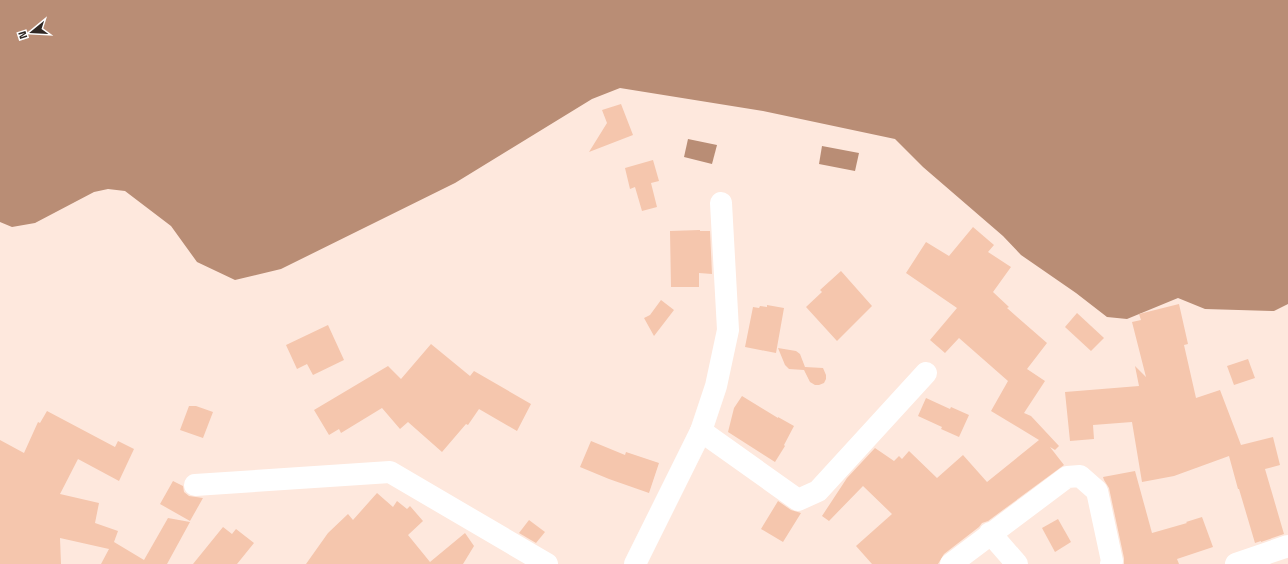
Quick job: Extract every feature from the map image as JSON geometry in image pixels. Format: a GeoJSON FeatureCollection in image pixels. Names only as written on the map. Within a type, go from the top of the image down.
{"type":"FeatureCollection","features":[{"type":"Feature","properties":{"kind":"street"},"geometry":{"type":"LineString","coordinates":[[636,564],[701,430],[716,386],[728,330],[722,203]]}},
{"type":"Feature","properties":{"kind":"street"},"geometry":{"type":"LineString","coordinates":[[701,430],[798,500],[818,491],[926,373]]}},
{"type":"Feature","properties":{"kind":"street"},"geometry":{"type":"LineString","coordinates":[[195,485],[390,472],[547,564]]}},
{"type":"Feature","properties":{"kind":"street"},"geometry":{"type":"LineString","coordinates":[[951,564],[1067,477],[1080,476],[1097,491],[1112,561],[1111,564]]}},
{"type":"Feature","properties":{"kind":"street"},"geometry":{"type":"LineString","coordinates":[[990,534],[1017,564]]}},
{"type":"Feature","properties":{"kind":"street"},"geometry":{"type":"LineString","coordinates":[[1236,564],[1288,546]]}},
{"type":"Feature","properties":{"kind":"shaded area"},"geometry":{"type":"Polygon","coordinates":[[[0,0],[1288,0],[1288,304],[1274,311],[1205,309],[1178,298],[1127,319],[1107,317],[1076,293],[1021,255],[1003,236],[923,167],[895,139],[763,111],[620,88],[592,99],[455,183],[281,269],[235,280],[197,262],[171,226],[125,191],[108,189],[94,192],[35,223],[12,227],[0,222],[0,0]]]}},
{"type":"Feature","properties":{"kind":"shaded area"},"geometry":{"type":"Polygon","coordinates":[[[688,139],[717,145],[712,164],[684,157],[688,139]]]}},
{"type":"Feature","properties":{"kind":"shaded area"},"geometry":{"type":"Polygon","coordinates":[[[822,146],[859,153],[855,171],[819,164],[822,146]]]}},
{"type":"Feature","properties":{"kind":"building"},"geometry":{"type":"Polygon","coordinates":[[[621,104],[633,135],[589,152],[607,123],[602,110],[621,104]]]}},
{"type":"Feature","properties":{"kind":"building"},"geometry":{"type":"Polygon","coordinates":[[[653,160],[659,181],[651,183],[657,207],[642,211],[635,187],[630,189],[625,168],[653,160]]]}},
{"type":"Feature","properties":{"kind":"building"},"geometry":{"type":"Polygon","coordinates":[[[973,227],[994,245],[988,252],[1011,267],[993,292],[1009,307],[1007,308],[1047,343],[1027,369],[1045,381],[1024,413],[1031,416],[1059,446],[1055,450],[1050,447],[1064,465],[988,521],[982,523],[979,527],[944,554],[938,564],[872,564],[856,546],[892,514],[863,486],[829,521],[822,516],[847,478],[875,448],[894,461],[899,456],[902,459],[909,451],[937,478],[963,455],[987,482],[1039,440],[991,411],[1008,381],[959,338],[945,353],[930,340],[957,308],[906,273],[926,242],[949,256],[973,227]]]}},
{"type":"Feature","properties":{"kind":"building"},"geometry":{"type":"Polygon","coordinates":[[[670,231],[710,231],[712,274],[699,273],[699,287],[671,287],[670,231]]]}},
{"type":"Feature","properties":{"kind":"building"},"geometry":{"type":"Polygon","coordinates":[[[841,271],[872,306],[837,341],[806,307],[822,292],[820,290],[841,271]]]}},
{"type":"Feature","properties":{"kind":"building"},"geometry":{"type":"Polygon","coordinates":[[[661,300],[674,310],[654,336],[644,318],[650,315],[661,300]]]}},
{"type":"Feature","properties":{"kind":"building"},"geometry":{"type":"Polygon","coordinates":[[[1179,304],[1188,344],[1184,345],[1196,398],[1220,390],[1241,445],[1273,437],[1280,465],[1265,469],[1284,534],[1255,543],[1229,456],[1174,476],[1142,482],[1132,422],[1093,425],[1094,439],[1070,441],[1065,392],[1139,386],[1135,366],[1146,377],[1132,322],[1141,320],[1139,314],[1179,304]]]}},
{"type":"Feature","properties":{"kind":"building"},"geometry":{"type":"Polygon","coordinates":[[[767,305],[784,308],[776,353],[745,347],[753,307],[767,307],[767,305]]]}},
{"type":"Feature","properties":{"kind":"building"},"geometry":{"type":"Polygon","coordinates":[[[1077,313],[1104,338],[1091,351],[1065,327],[1077,313]]]}},
{"type":"Feature","properties":{"kind":"building"},"geometry":{"type":"Polygon","coordinates":[[[328,325],[344,360],[313,375],[307,364],[297,369],[286,345],[328,325]]]}},
{"type":"Feature","properties":{"kind":"building"},"geometry":{"type":"Polygon","coordinates":[[[431,344],[470,376],[474,371],[531,404],[517,431],[479,409],[468,425],[466,424],[442,452],[408,422],[400,429],[382,408],[341,433],[339,429],[329,435],[314,410],[388,366],[401,379],[431,344]]]}},
{"type":"Feature","properties":{"kind":"building"},"geometry":{"type":"Polygon","coordinates":[[[778,348],[796,351],[800,354],[805,367],[823,368],[826,375],[824,383],[815,385],[810,382],[804,370],[789,369],[785,365],[778,348]]]}},
{"type":"Feature","properties":{"kind":"building"},"geometry":{"type":"Polygon","coordinates":[[[1248,359],[1255,378],[1234,385],[1227,366],[1248,359]]]}},
{"type":"Feature","properties":{"kind":"building"},"geometry":{"type":"Polygon","coordinates":[[[742,396],[794,426],[784,445],[785,446],[775,462],[728,432],[734,408],[742,396]]]}},
{"type":"Feature","properties":{"kind":"building"},"geometry":{"type":"Polygon","coordinates":[[[926,398],[950,409],[951,407],[969,415],[959,437],[918,416],[926,398]]]}},
{"type":"Feature","properties":{"kind":"building"},"geometry":{"type":"Polygon","coordinates":[[[189,406],[196,406],[213,412],[203,438],[180,430],[189,406]]]}},
{"type":"Feature","properties":{"kind":"building"},"geometry":{"type":"Polygon","coordinates":[[[47,411],[115,447],[118,441],[134,449],[119,481],[78,459],[60,494],[99,503],[95,523],[118,531],[114,542],[144,560],[168,518],[190,522],[167,564],[101,564],[109,549],[60,538],[61,564],[0,564],[0,440],[24,453],[38,422],[40,423],[47,411]]]}},
{"type":"Feature","properties":{"kind":"building"},"geometry":{"type":"Polygon","coordinates":[[[591,441],[625,455],[626,452],[659,463],[649,493],[580,467],[591,441]]]}},
{"type":"Feature","properties":{"kind":"building"},"geometry":{"type":"Polygon","coordinates":[[[1135,471],[1152,533],[1202,517],[1213,547],[1177,559],[1179,564],[1124,564],[1109,488],[1103,477],[1135,471]]]}},
{"type":"Feature","properties":{"kind":"building"},"geometry":{"type":"Polygon","coordinates":[[[173,481],[183,486],[184,492],[189,496],[203,498],[190,521],[160,504],[173,481]]]}},
{"type":"Feature","properties":{"kind":"building"},"geometry":{"type":"Polygon","coordinates":[[[377,493],[393,507],[397,501],[407,509],[410,506],[423,521],[408,535],[430,562],[465,533],[474,546],[463,564],[306,564],[328,533],[348,514],[353,520],[377,493]]]}},
{"type":"Feature","properties":{"kind":"building"},"geometry":{"type":"Polygon","coordinates":[[[778,501],[791,510],[801,513],[783,542],[761,529],[778,501]]]}},
{"type":"Feature","properties":{"kind":"building"},"geometry":{"type":"Polygon","coordinates":[[[1058,519],[1071,542],[1055,552],[1042,528],[1058,519]]]}},
{"type":"Feature","properties":{"kind":"building"},"geometry":{"type":"Polygon","coordinates":[[[529,520],[545,532],[536,543],[519,533],[529,520]]]}},
{"type":"Feature","properties":{"kind":"building"},"geometry":{"type":"Polygon","coordinates":[[[223,527],[232,534],[236,529],[254,543],[237,564],[193,564],[223,527]]]}}]}
